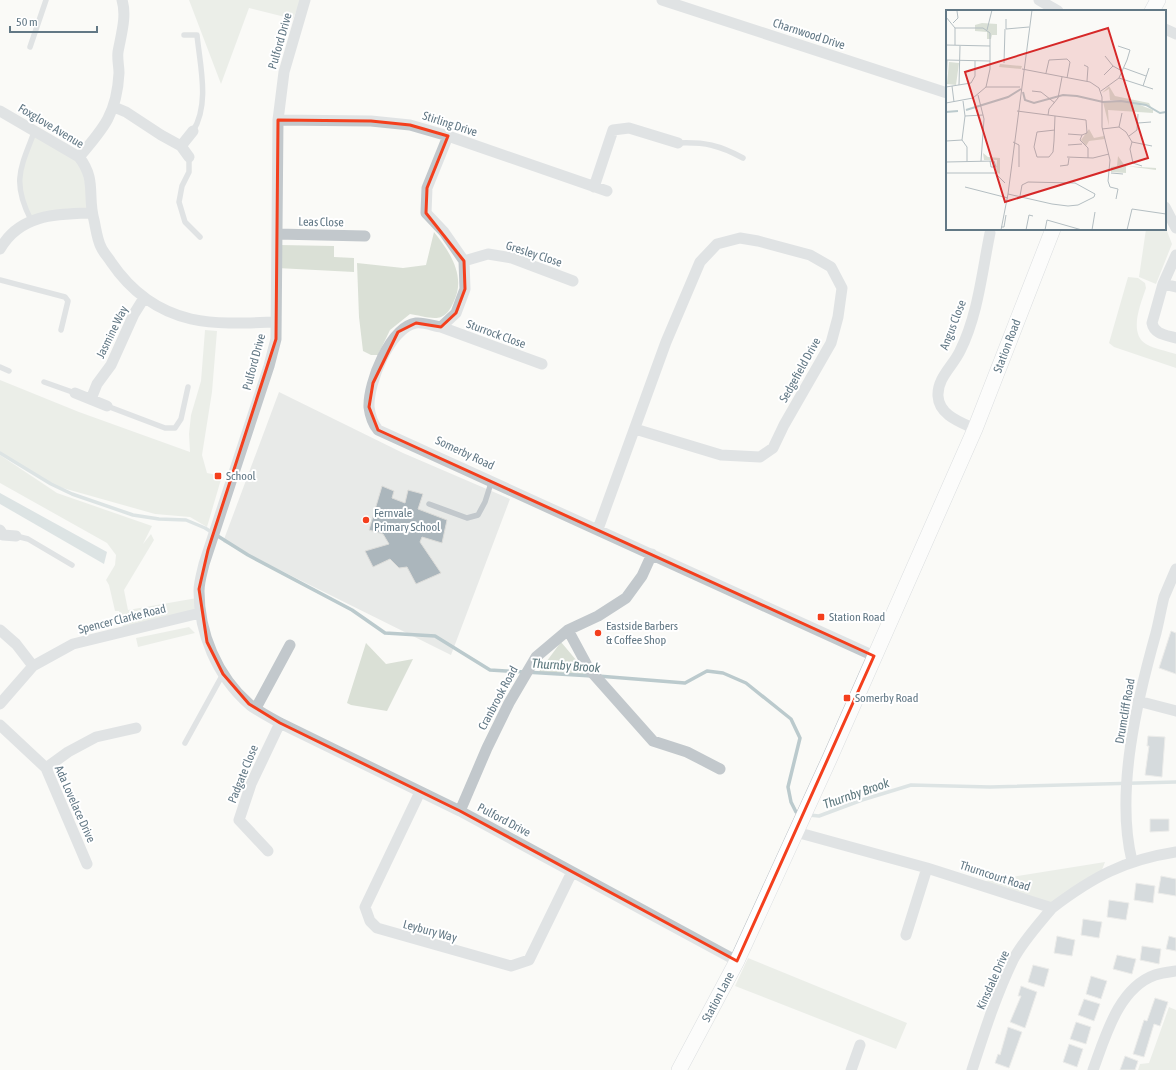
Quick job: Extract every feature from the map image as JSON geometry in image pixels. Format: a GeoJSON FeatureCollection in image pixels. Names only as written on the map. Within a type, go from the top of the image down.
{"type":"FeatureCollection","features":[{"type":"Feature","properties":{"kind":"street"},"geometry":{"type":"LineString","coordinates":[[79,157],[105,126],[114,107],[119,74],[118,54],[124,23],[122,0]]}},
{"type":"Feature","properties":{"kind":"street","name":"Pulford Drive"},"geometry":{"type":"LineString","coordinates":[[305,0],[284,72],[278,120],[276,339],[269,366],[231,476],[204,564],[199,590],[200,613],[207,642],[223,674],[249,704],[280,723],[460,811],[737,961]]}},
{"type":"Feature","properties":{"kind":"street","name":"Charnwood Drive"},"geometry":{"type":"LineString","coordinates":[[662,0],[946,93]]}},
{"type":"Feature","properties":{"kind":"street"},"geometry":{"type":"LineString","coordinates":[[1153,10],[1158,0]]}},
{"type":"Feature","properties":{"kind":"street"},"geometry":{"type":"LineString","coordinates":[[1044,5],[1056,10]]}},
{"type":"Feature","properties":{"kind":"street"},"geometry":{"type":"LineString","coordinates":[[1166,29],[1176,34]]}},
{"type":"Feature","properties":{"kind":"street"},"geometry":{"type":"LineString","coordinates":[[114,107],[126,112],[181,146],[189,157]]}},
{"type":"Feature","properties":{"kind":"street","name":"Foxglove Avenue"},"geometry":{"type":"LineString","coordinates":[[0,111],[79,157],[88,167],[91,183],[92,213],[101,247],[122,277],[144,298],[157,306],[191,319],[232,323],[276,322]]}},
{"type":"Feature","properties":{"kind":"street","name":"Stirling Drive"},"geometry":{"type":"LineString","coordinates":[[278,120],[370,121],[410,125],[448,136],[607,191]]}},
{"type":"Feature","properties":{"kind":"street"},"geometry":{"type":"LineString","coordinates":[[594,187],[613,130],[629,128],[678,143]]}},
{"type":"Feature","properties":{"kind":"street"},"geometry":{"type":"LineString","coordinates":[[181,146],[193,131]]}},
{"type":"Feature","properties":{"kind":"street"},"geometry":{"type":"LineString","coordinates":[[441,327],[456,313],[465,289],[464,261],[444,232],[426,213],[427,188],[448,136]]}},
{"type":"Feature","properties":{"kind":"street"},"geometry":{"type":"LineString","coordinates":[[1166,209],[1176,228]]}},
{"type":"Feature","properties":{"kind":"street"},"geometry":{"type":"LineString","coordinates":[[0,249],[14,232],[31,220],[59,214],[92,213]]}},
{"type":"Feature","properties":{"kind":"street","name":"Station Road"},"geometry":{"type":"LineString","coordinates":[[754,922],[796,832],[975,429],[1053,230]]}},
{"type":"Feature","properties":{"kind":"street","name":"Angus Close"},"geometry":{"type":"LineString","coordinates":[[975,429],[946,413],[938,396],[942,378],[960,351],[971,320],[978,296],[990,233]]}},
{"type":"Feature","properties":{"kind":"street","name":"Leas Close"},"geometry":{"type":"LineString","coordinates":[[277,234],[365,236]]}},
{"type":"Feature","properties":{"kind":"street","name":"Sedgefield Drive"},"geometry":{"type":"LineString","coordinates":[[598,529],[666,342],[700,262],[717,244],[740,238],[758,241],[810,255],[831,267],[842,288],[838,317],[831,343],[773,448],[760,457],[721,455],[635,429]]}},
{"type":"Feature","properties":{"kind":"street","name":"Gresley Close"},"geometry":{"type":"LineString","coordinates":[[464,261],[488,254],[512,258],[573,281]]}},
{"type":"Feature","properties":{"kind":"street"},"geometry":{"type":"LineString","coordinates":[[1176,255],[1163,284],[1152,318],[1153,327],[1162,334],[1176,338]]}},
{"type":"Feature","properties":{"kind":"street"},"geometry":{"type":"LineString","coordinates":[[1163,284],[1176,287]]}},
{"type":"Feature","properties":{"kind":"street","name":"Jasmine Way"},"geometry":{"type":"LineString","coordinates":[[91,399],[97,384],[111,365],[134,314],[144,298]]}},
{"type":"Feature","properties":{"kind":"street","name":"Somerby Road"},"geometry":{"type":"LineString","coordinates":[[441,327],[416,323],[398,332],[384,355],[372,383],[369,407],[373,424],[378,430],[492,480],[874,656]]}},
{"type":"Feature","properties":{"kind":"street","name":"Sturrock Close"},"geometry":{"type":"LineString","coordinates":[[441,327],[542,364]]}},
{"type":"Feature","properties":{"kind":"street"},"geometry":{"type":"LineString","coordinates":[[75,393],[107,406]]}},
{"type":"Feature","properties":{"kind":"street"},"geometry":{"type":"LineString","coordinates":[[1,535],[16,536]]}},
{"type":"Feature","properties":{"kind":"street","name":"Cranbrook Road"},"geometry":{"type":"LineString","coordinates":[[460,811],[490,741],[509,703],[536,657],[568,630],[598,616],[626,598],[642,576],[652,554]]}},
{"type":"Feature","properties":{"kind":"street","name":"Drumcliff Road"},"geometry":{"type":"LineString","coordinates":[[1132,861],[1128,845],[1126,795],[1127,776],[1138,701],[1164,598],[1176,569]]}},
{"type":"Feature","properties":{"kind":"street","name":"Spencer Clarke Road"},"geometry":{"type":"LineString","coordinates":[[0,704],[33,666],[73,644],[200,613]]}},
{"type":"Feature","properties":{"kind":"street"},"geometry":{"type":"LineString","coordinates":[[0,630],[16,644],[33,666]]}},
{"type":"Feature","properties":{"kind":"street"},"geometry":{"type":"LineString","coordinates":[[568,630],[589,669],[653,741],[688,752],[720,768]]}},
{"type":"Feature","properties":{"kind":"street"},"geometry":{"type":"LineString","coordinates":[[256,708],[290,645]]}},
{"type":"Feature","properties":{"kind":"street"},"geometry":{"type":"LineString","coordinates":[[1138,701],[1176,711]]}},
{"type":"Feature","properties":{"kind":"street","name":"Padgate Close"},"geometry":{"type":"LineString","coordinates":[[268,850],[239,820],[251,784],[280,723]]}},
{"type":"Feature","properties":{"kind":"street","name":"Ada Lovelace Drive"},"geometry":{"type":"LineString","coordinates":[[0,725],[46,768],[87,864]]}},
{"type":"Feature","properties":{"kind":"street"},"geometry":{"type":"LineString","coordinates":[[46,768],[68,752],[96,737],[136,728]]}},
{"type":"Feature","properties":{"kind":"street","name":"Leybury Way"},"geometry":{"type":"LineString","coordinates":[[420,792],[365,906],[370,921],[377,928],[511,966],[518,965],[529,960],[572,872]]}},
{"type":"Feature","properties":{"kind":"street","name":"Thurncourt Road"},"geometry":{"type":"LineString","coordinates":[[796,832],[927,868],[1052,908]]}},
{"type":"Feature","properties":{"kind":"street"},"geometry":{"type":"LineString","coordinates":[[1052,908],[1076,890],[1100,876],[1132,861],[1176,852]]}},
{"type":"Feature","properties":{"kind":"street"},"geometry":{"type":"LineString","coordinates":[[906,935],[927,868]]}},
{"type":"Feature","properties":{"kind":"street","name":"Kinsdale Drive"},"geometry":{"type":"LineString","coordinates":[[972,1070],[985,1032],[1014,960],[1033,931],[1052,908]]}},
{"type":"Feature","properties":{"kind":"street","name":"Station Lane"},"geometry":{"type":"LineString","coordinates":[[679,1070],[737,961],[754,922]]}},
{"type":"Feature","properties":{"kind":"street"},"geometry":{"type":"LineString","coordinates":[[1093,1070],[1112,1018],[1124,999],[1138,985],[1154,975],[1176,971]]}},
{"type":"Feature","properties":{"kind":"street"},"geometry":{"type":"LineString","coordinates":[[851,1070],[860,1045]]}},
{"type":"Feature","properties":{"kind":"lane"},"geometry":{"type":"LineString","coordinates":[[30,47],[46,0]]}},
{"type":"Feature","properties":{"kind":"lane"},"geometry":{"type":"LineString","coordinates":[[184,35],[197,35],[203,91],[198,123],[193,131]]}},
{"type":"Feature","properties":{"kind":"lane"},"geometry":{"type":"LineString","coordinates":[[31,220],[24,207],[20,190],[20,165],[35,130]]}},
{"type":"Feature","properties":{"kind":"lane"},"geometry":{"type":"LineString","coordinates":[[678,143],[703,142],[728,150],[743,158]]}},
{"type":"Feature","properties":{"kind":"lane"},"geometry":{"type":"LineString","coordinates":[[189,157],[188,172],[182,186],[179,202],[185,222],[200,237]]}},
{"type":"Feature","properties":{"kind":"lane"},"geometry":{"type":"LineString","coordinates":[[0,280],[65,297],[68,301],[61,330]]}},
{"type":"Feature","properties":{"kind":"lane"},"geometry":{"type":"LineString","coordinates":[[0,367],[9,371]]}},
{"type":"Feature","properties":{"kind":"lane"},"geometry":{"type":"LineString","coordinates":[[44,382],[75,393]]}},
{"type":"Feature","properties":{"kind":"lane"},"geometry":{"type":"LineString","coordinates":[[107,406],[165,428],[175,428],[181,419],[188,387]]}},
{"type":"Feature","properties":{"kind":"lane"},"geometry":{"type":"LineString","coordinates":[[429,504],[467,518],[478,515],[485,502],[492,480]]}},
{"type":"Feature","properties":{"kind":"lane"},"geometry":{"type":"LineString","coordinates":[[16,536],[28,539],[72,564]]}},
{"type":"Feature","properties":{"kind":"lane"},"geometry":{"type":"LineString","coordinates":[[186,743],[223,674]]}},
{"type":"Feature","properties":{"kind":"highlighted area"},"geometry":{"type":"Polygon","coordinates":[[[278,120],[371,121],[410,125],[448,136],[427,188],[426,213],[464,261],[465,289],[456,313],[441,327],[416,323],[398,332],[373,383],[369,407],[378,430],[874,656],[737,961],[460,811],[280,723],[249,704],[223,674],[207,642],[199,589],[208,550],[276,339],[278,120]]]}},
{"type":"Feature","properties":{"kind":"shaded area"},"geometry":{"type":"Polygon","coordinates":[[[189,0],[301,0],[293,19],[249,8],[221,84],[189,0]]]}},
{"type":"Feature","properties":{"kind":"shaded area"},"geometry":{"type":"Polygon","coordinates":[[[34,132],[79,157],[92,213],[31,220],[24,207],[20,167],[34,132]]]}},
{"type":"Feature","properties":{"kind":"shaded area"},"geometry":{"type":"Polygon","coordinates":[[[1166,229],[1172,244],[1156,284],[1139,277],[1146,230],[1166,230],[1166,229]]]}},
{"type":"Feature","properties":{"kind":"shaded area"},"geometry":{"type":"Polygon","coordinates":[[[434,232],[451,256],[457,273],[457,292],[450,308],[446,314],[438,318],[410,314],[390,330],[378,355],[371,355],[363,351],[359,317],[357,263],[403,268],[426,265],[434,232]]]}},
{"type":"Feature","properties":{"kind":"shaded area"},"geometry":{"type":"Polygon","coordinates":[[[280,245],[334,246],[334,257],[354,258],[354,272],[277,268],[280,245]]]}},
{"type":"Feature","properties":{"kind":"shaded area"},"geometry":{"type":"Polygon","coordinates":[[[1128,277],[1138,278],[1145,283],[1146,288],[1137,318],[1138,333],[1141,339],[1149,346],[1176,354],[1176,368],[1114,347],[1109,343],[1128,277]]]}},
{"type":"Feature","properties":{"kind":"shaded area"},"geometry":{"type":"Polygon","coordinates":[[[205,330],[217,331],[212,392],[202,455],[207,473],[222,476],[207,527],[190,517],[155,514],[52,485],[0,453],[0,380],[79,412],[190,452],[189,434],[191,415],[201,381],[205,330]]]}},
{"type":"Feature","properties":{"kind":"shaded area","name":"Fernvale Primary School"},"geometry":{"type":"Polygon","coordinates":[[[279,392],[403,453],[510,499],[451,655],[223,542],[279,392]]]}},
{"type":"Feature","properties":{"kind":"shaded area"},"geometry":{"type":"Polygon","coordinates":[[[0,455],[57,493],[152,526],[143,544],[151,534],[154,540],[124,590],[128,610],[197,598],[200,613],[124,631],[119,611],[115,611],[109,585],[106,580],[115,565],[116,555],[107,543],[0,483],[0,455]]]}},
{"type":"Feature","properties":{"kind":"shaded area"},"geometry":{"type":"Polygon","coordinates":[[[0,493],[107,552],[104,564],[0,504],[0,493]]]}},
{"type":"Feature","properties":{"kind":"shaded area"},"geometry":{"type":"Polygon","coordinates":[[[189,627],[195,633],[138,647],[136,638],[189,627]]]}},
{"type":"Feature","properties":{"kind":"shaded area"},"geometry":{"type":"Polygon","coordinates":[[[561,642],[587,673],[584,675],[538,673],[561,642]]]}},
{"type":"Feature","properties":{"kind":"shaded area"},"geometry":{"type":"Polygon","coordinates":[[[366,643],[386,664],[413,659],[387,711],[347,703],[366,643]]]}},
{"type":"Feature","properties":{"kind":"shaded area"},"geometry":{"type":"Polygon","coordinates":[[[1105,862],[1100,875],[1052,908],[974,883],[1105,862]]]}},
{"type":"Feature","properties":{"kind":"shaded area"},"geometry":{"type":"Polygon","coordinates":[[[748,958],[907,1023],[896,1049],[735,986],[748,958]]]}},
{"type":"Feature","properties":{"kind":"shaded area"},"geometry":{"type":"Polygon","coordinates":[[[1169,1007],[1176,1010],[1176,1070],[1138,1070],[1140,1064],[1149,1063],[1169,1007]]]}},
{"type":"Feature","properties":{"kind":"building"},"geometry":{"type":"Polygon","coordinates":[[[382,486],[394,491],[392,498],[405,503],[408,490],[423,494],[418,509],[447,520],[442,543],[422,537],[420,542],[441,573],[416,584],[407,567],[399,568],[390,559],[373,567],[365,551],[389,544],[383,534],[369,530],[382,486]]]}},
{"type":"Feature","properties":{"kind":"building"},"geometry":{"type":"Polygon","coordinates":[[[1171,631],[1176,633],[1176,674],[1159,668],[1171,631]]]}},
{"type":"Feature","properties":{"kind":"building"},"geometry":{"type":"Polygon","coordinates":[[[1148,736],[1165,737],[1162,777],[1145,775],[1149,746],[1147,746],[1148,736]]]}},
{"type":"Feature","properties":{"kind":"building"},"geometry":{"type":"Polygon","coordinates":[[[1150,819],[1169,819],[1169,831],[1150,832],[1150,819]]]}},
{"type":"Feature","properties":{"kind":"building"},"geometry":{"type":"Polygon","coordinates":[[[1161,876],[1176,879],[1176,896],[1158,893],[1161,876]]]}},
{"type":"Feature","properties":{"kind":"building"},"geometry":{"type":"Polygon","coordinates":[[[1136,883],[1155,886],[1153,903],[1134,900],[1136,883]]]}},
{"type":"Feature","properties":{"kind":"building"},"geometry":{"type":"Polygon","coordinates":[[[1109,900],[1129,903],[1126,920],[1107,917],[1109,900]]]}},
{"type":"Feature","properties":{"kind":"building"},"geometry":{"type":"Polygon","coordinates":[[[1083,919],[1102,922],[1099,938],[1081,935],[1083,919]]]}},
{"type":"Feature","properties":{"kind":"building"},"geometry":{"type":"Polygon","coordinates":[[[1057,936],[1075,940],[1072,956],[1054,953],[1057,936]]]}},
{"type":"Feature","properties":{"kind":"building"},"geometry":{"type":"Polygon","coordinates":[[[1169,936],[1176,938],[1176,951],[1166,949],[1169,936]]]}},
{"type":"Feature","properties":{"kind":"building"},"geometry":{"type":"Polygon","coordinates":[[[1142,946],[1161,949],[1159,964],[1140,960],[1142,946]]]}},
{"type":"Feature","properties":{"kind":"building"},"geometry":{"type":"Polygon","coordinates":[[[1117,955],[1136,959],[1132,974],[1113,969],[1117,955]]]}},
{"type":"Feature","properties":{"kind":"building"},"geometry":{"type":"Polygon","coordinates":[[[1033,965],[1049,969],[1044,987],[1028,982],[1033,965]]]}},
{"type":"Feature","properties":{"kind":"building"},"geometry":{"type":"Polygon","coordinates":[[[1091,976],[1107,981],[1101,999],[1086,994],[1091,976]]]}},
{"type":"Feature","properties":{"kind":"building"},"geometry":{"type":"Polygon","coordinates":[[[1021,986],[1037,992],[1025,1028],[1010,1022],[1021,996],[1018,996],[1021,986]]]}},
{"type":"Feature","properties":{"kind":"building"},"geometry":{"type":"Polygon","coordinates":[[[1155,998],[1168,1002],[1160,1026],[1154,1024],[1144,1057],[1133,1054],[1144,1020],[1147,1021],[1155,998]]]}},
{"type":"Feature","properties":{"kind":"building"},"geometry":{"type":"Polygon","coordinates":[[[1084,999],[1100,1004],[1094,1021],[1078,1015],[1084,999]]]}},
{"type":"Feature","properties":{"kind":"building"},"geometry":{"type":"Polygon","coordinates":[[[1076,1022],[1091,1027],[1086,1044],[1070,1039],[1076,1022]]]}},
{"type":"Feature","properties":{"kind":"building"},"geometry":{"type":"Polygon","coordinates":[[[1008,1027],[1022,1032],[1009,1068],[995,1063],[998,1054],[1000,1055],[1008,1027]]]}},
{"type":"Feature","properties":{"kind":"building"},"geometry":{"type":"Polygon","coordinates":[[[1069,1044],[1083,1049],[1077,1067],[1063,1062],[1069,1044]]]}},
{"type":"Feature","properties":{"kind":"building"},"geometry":{"type":"Polygon","coordinates":[[[1125,1056],[1138,1061],[1135,1070],[1120,1070],[1125,1056]]]}},
{"type":"Feature","properties":{"kind":"waterway"},"geometry":{"type":"LineString","coordinates":[[0,453],[51,484],[72,494],[133,515],[159,519],[186,520],[205,528],[248,555],[352,610],[385,633],[435,636],[490,670],[592,676]]}},
{"type":"Feature","properties":{"kind":"waterway","name":"Thurnby Brook"},"geometry":{"type":"LineString","coordinates":[[598,676],[685,683],[707,671],[723,673],[746,683],[791,719],[800,738],[788,787],[791,802],[796,812],[801,813]]}},
{"type":"Feature","properties":{"kind":"waterway","name":"Thurnby Brook"},"geometry":{"type":"LineString","coordinates":[[809,815],[819,816],[862,800],[911,785],[990,787],[1176,782]]}},
{"type":"Feature","properties":{"kind":"place","name":"School"},"geometry":{"type":"Point","coordinates":[218,476]}},
{"type":"Feature","properties":{"kind":"place","name":"Fernvale Primary School"},"geometry":{"type":"Point","coordinates":[366,520]}},
{"type":"Feature","properties":{"kind":"place","name":"Station Road"},"geometry":{"type":"Point","coordinates":[821,617]}},
{"type":"Feature","properties":{"kind":"place","name":"Eastside Barbers & Coffee Shop"},"geometry":{"type":"Point","coordinates":[598,633]}},
{"type":"Feature","properties":{"kind":"place","name":"Somerby Road"},"geometry":{"type":"Point","coordinates":[847,698]}}]}
